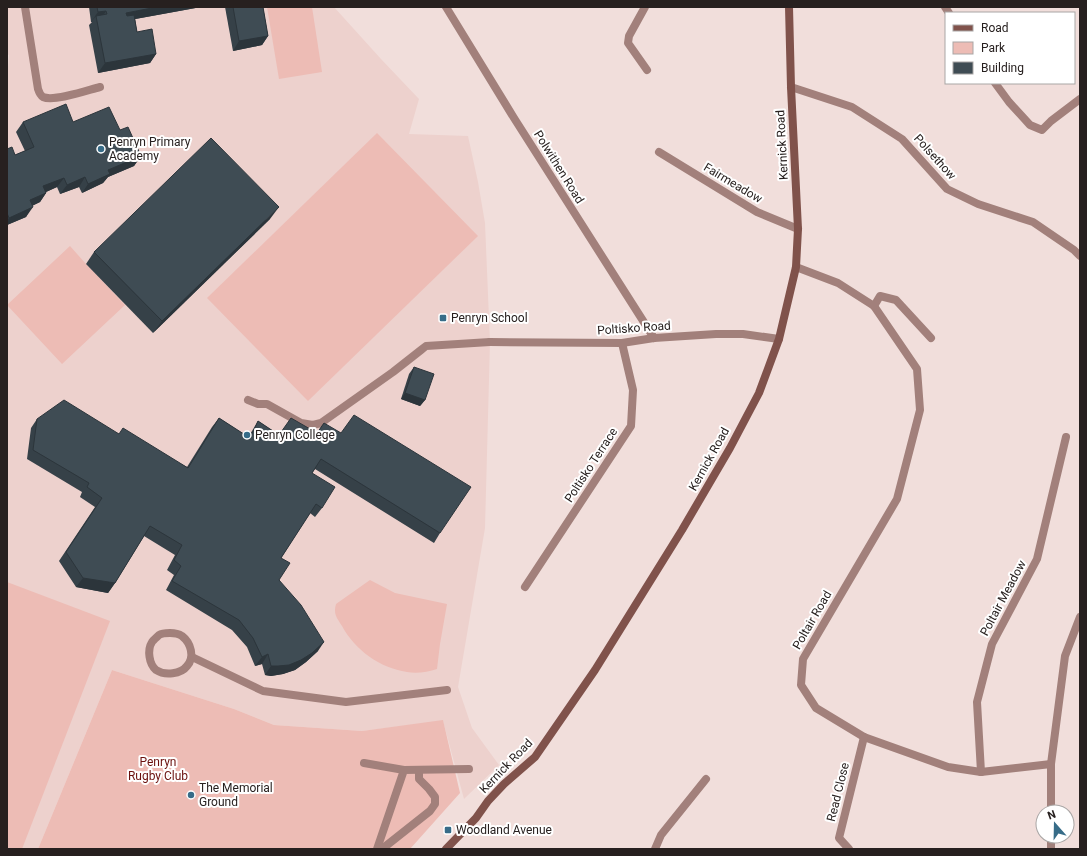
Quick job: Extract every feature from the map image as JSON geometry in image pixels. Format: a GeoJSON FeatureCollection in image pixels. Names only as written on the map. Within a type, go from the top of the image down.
{"type":"FeatureCollection","features":[{"type":"Feature","properties":{"kind":"street"},"geometry":{"type":"LineString","coordinates":[[25,7],[40,94],[44,97],[61,98],[100,87]]}},
{"type":"Feature","properties":{"kind":"street","name":"Polwithen Road"},"geometry":{"type":"LineString","coordinates":[[446,7],[514,118],[654,338]]}},
{"type":"Feature","properties":{"kind":"street"},"geometry":{"type":"LineString","coordinates":[[645,7],[628,36],[628,43],[647,70]]}},
{"type":"Feature","properties":{"kind":"street","name":"Kernick Road"},"geometry":{"type":"LineString","coordinates":[[446,849],[476,818],[488,801],[504,784],[535,757],[595,670],[682,530],[730,448],[759,393],[779,339],[796,267],[798,229],[791,87],[789,7]]}},
{"type":"Feature","properties":{"kind":"street"},"geometry":{"type":"LineString","coordinates":[[996,84],[1009,102],[1030,125],[1042,130],[1051,121],[1080,99]]}},
{"type":"Feature","properties":{"kind":"street","name":"Polsethow"},"geometry":{"type":"LineString","coordinates":[[791,87],[852,107],[902,139],[947,189],[978,204],[1033,222],[1074,250],[1080,256]]}},
{"type":"Feature","properties":{"kind":"street","name":"Fairmeadow"},"geometry":{"type":"LineString","coordinates":[[659,152],[757,212],[798,229]]}},
{"type":"Feature","properties":{"kind":"street","name":"Poltair Road"},"geometry":{"type":"LineString","coordinates":[[796,267],[838,283],[874,306],[917,369],[920,410],[897,499],[803,659],[801,685],[816,708],[864,737],[948,767],[981,772],[1051,764]]}},
{"type":"Feature","properties":{"kind":"street"},"geometry":{"type":"LineString","coordinates":[[874,306],[880,296],[896,300],[931,338]]}},
{"type":"Feature","properties":{"kind":"street","name":"Poltisko Road"},"geometry":{"type":"LineString","coordinates":[[248,400],[258,404],[267,404],[301,423],[313,425],[320,423],[393,372],[426,346],[490,342],[622,343],[654,338],[716,334],[743,334],[779,339]]}},
{"type":"Feature","properties":{"kind":"street","name":"Poltisko Terrace"},"geometry":{"type":"LineString","coordinates":[[525,587],[631,426],[633,390],[622,343]]}},
{"type":"Feature","properties":{"kind":"street","name":"Poltair Meadow"},"geometry":{"type":"LineString","coordinates":[[981,772],[978,702],[992,644],[1037,559],[1066,437]]}},
{"type":"Feature","properties":{"kind":"street"},"geometry":{"type":"LineString","coordinates":[[1051,804],[1051,764],[1065,656],[1080,618]]}},
{"type":"Feature","properties":{"kind":"street"},"geometry":{"type":"LineString","coordinates":[[170,633],[182,635],[191,650],[192,657],[184,670],[167,674],[156,670],[151,662],[149,653],[152,642],[160,635],[170,633]]}},
{"type":"Feature","properties":{"kind":"street"},"geometry":{"type":"LineString","coordinates":[[192,657],[263,691],[346,702],[447,690]]}},
{"type":"Feature","properties":{"kind":"street","name":"Read Close"},"geometry":{"type":"LineString","coordinates":[[849,849],[839,838],[864,737]]}},
{"type":"Feature","properties":{"kind":"street"},"geometry":{"type":"LineString","coordinates":[[364,763],[404,770],[469,769]]}},
{"type":"Feature","properties":{"kind":"street"},"geometry":{"type":"LineString","coordinates":[[377,849],[404,770]]}},
{"type":"Feature","properties":{"kind":"street"},"geometry":{"type":"LineString","coordinates":[[382,849],[430,811],[435,804],[434,797],[429,789],[419,779],[419,770]]}},
{"type":"Feature","properties":{"kind":"street"},"geometry":{"type":"LineString","coordinates":[[655,849],[661,835],[706,779]]}},
{"type":"Feature","properties":{"kind":"shaded area","name":"Penryn College"},"geometry":{"type":"Polygon","coordinates":[[[7,7],[334,7],[419,99],[409,134],[468,136],[485,223],[490,342],[485,528],[458,687],[472,728],[499,765],[464,799],[443,721],[362,731],[274,725],[234,709],[112,670],[38,849],[7,849],[7,79],[9,55],[7,54],[7,7]]]}},
{"type":"Feature","properties":{"kind":"green space"},"geometry":{"type":"Polygon","coordinates":[[[267,7],[312,7],[322,72],[279,79],[267,7]]]}},
{"type":"Feature","properties":{"kind":"green space"},"geometry":{"type":"Polygon","coordinates":[[[377,133],[478,236],[308,401],[207,298],[377,133]]]}},
{"type":"Feature","properties":{"kind":"green space"},"geometry":{"type":"Polygon","coordinates":[[[70,246],[125,305],[62,364],[7,305],[70,246]]]}},
{"type":"Feature","properties":{"kind":"green space"},"geometry":{"type":"Polygon","coordinates":[[[370,580],[395,593],[447,604],[437,669],[414,673],[397,670],[378,662],[369,656],[347,635],[336,616],[336,604],[370,580]]]}},
{"type":"Feature","properties":{"kind":"green space"},"geometry":{"type":"Polygon","coordinates":[[[7,582],[110,621],[22,849],[7,849],[7,582]]]}},
{"type":"Feature","properties":{"kind":"green space","name":"Penryn Rugby Club"},"geometry":{"type":"Polygon","coordinates":[[[112,670],[234,709],[274,725],[362,731],[443,720],[460,793],[410,849],[38,849],[112,670]]]}},
{"type":"Feature","properties":{"kind":"building"},"geometry":{"type":"Polygon","coordinates":[[[97,7],[157,7],[126,13],[127,16],[134,15],[137,32],[152,29],[156,54],[105,63],[96,16],[107,14],[106,11],[98,12],[97,7]]]}},
{"type":"Feature","properties":{"kind":"building"},"geometry":{"type":"Polygon","coordinates":[[[233,7],[263,7],[268,36],[239,41],[233,7]]]}},
{"type":"Feature","properties":{"kind":"building"},"geometry":{"type":"Polygon","coordinates":[[[66,104],[73,122],[109,107],[120,130],[128,127],[141,156],[108,170],[110,174],[88,184],[85,177],[67,185],[64,178],[43,186],[46,193],[30,200],[33,207],[9,218],[7,213],[7,149],[12,147],[15,155],[34,147],[23,122],[66,104]]]}},
{"type":"Feature","properties":{"kind":"building"},"geometry":{"type":"Polygon","coordinates":[[[211,138],[279,207],[162,321],[94,252],[211,138]]]}},
{"type":"Feature","properties":{"kind":"building"},"geometry":{"type":"Polygon","coordinates":[[[414,367],[434,374],[425,400],[405,393],[414,367]]]}},
{"type":"Feature","properties":{"kind":"building"},"geometry":{"type":"Polygon","coordinates":[[[64,400],[119,434],[123,428],[188,468],[219,418],[250,438],[258,421],[279,435],[291,418],[317,433],[324,423],[341,433],[354,415],[471,487],[440,533],[321,459],[312,473],[335,487],[322,508],[316,504],[281,558],[290,563],[279,580],[301,605],[324,642],[312,653],[301,660],[289,665],[271,666],[268,654],[262,657],[253,638],[239,620],[172,581],[181,566],[174,560],[182,545],[150,526],[115,583],[83,578],[66,552],[102,498],[87,487],[89,483],[33,450],[37,419],[64,400]]]}},
{"type":"Feature","properties":{"kind":"place","name":"Penryn Primary Academy"},"geometry":{"type":"Point","coordinates":[101,149]}},
{"type":"Feature","properties":{"kind":"place","name":"Penryn School"},"geometry":{"type":"Point","coordinates":[443,318]}},
{"type":"Feature","properties":{"kind":"place","name":"Penryn College"},"geometry":{"type":"Point","coordinates":[247,435]}},
{"type":"Feature","properties":{"kind":"place","name":"The Memorial Ground"},"geometry":{"type":"Point","coordinates":[191,795]}},
{"type":"Feature","properties":{"kind":"place","name":"Woodland Avenue"},"geometry":{"type":"Point","coordinates":[448,830]}}]}
